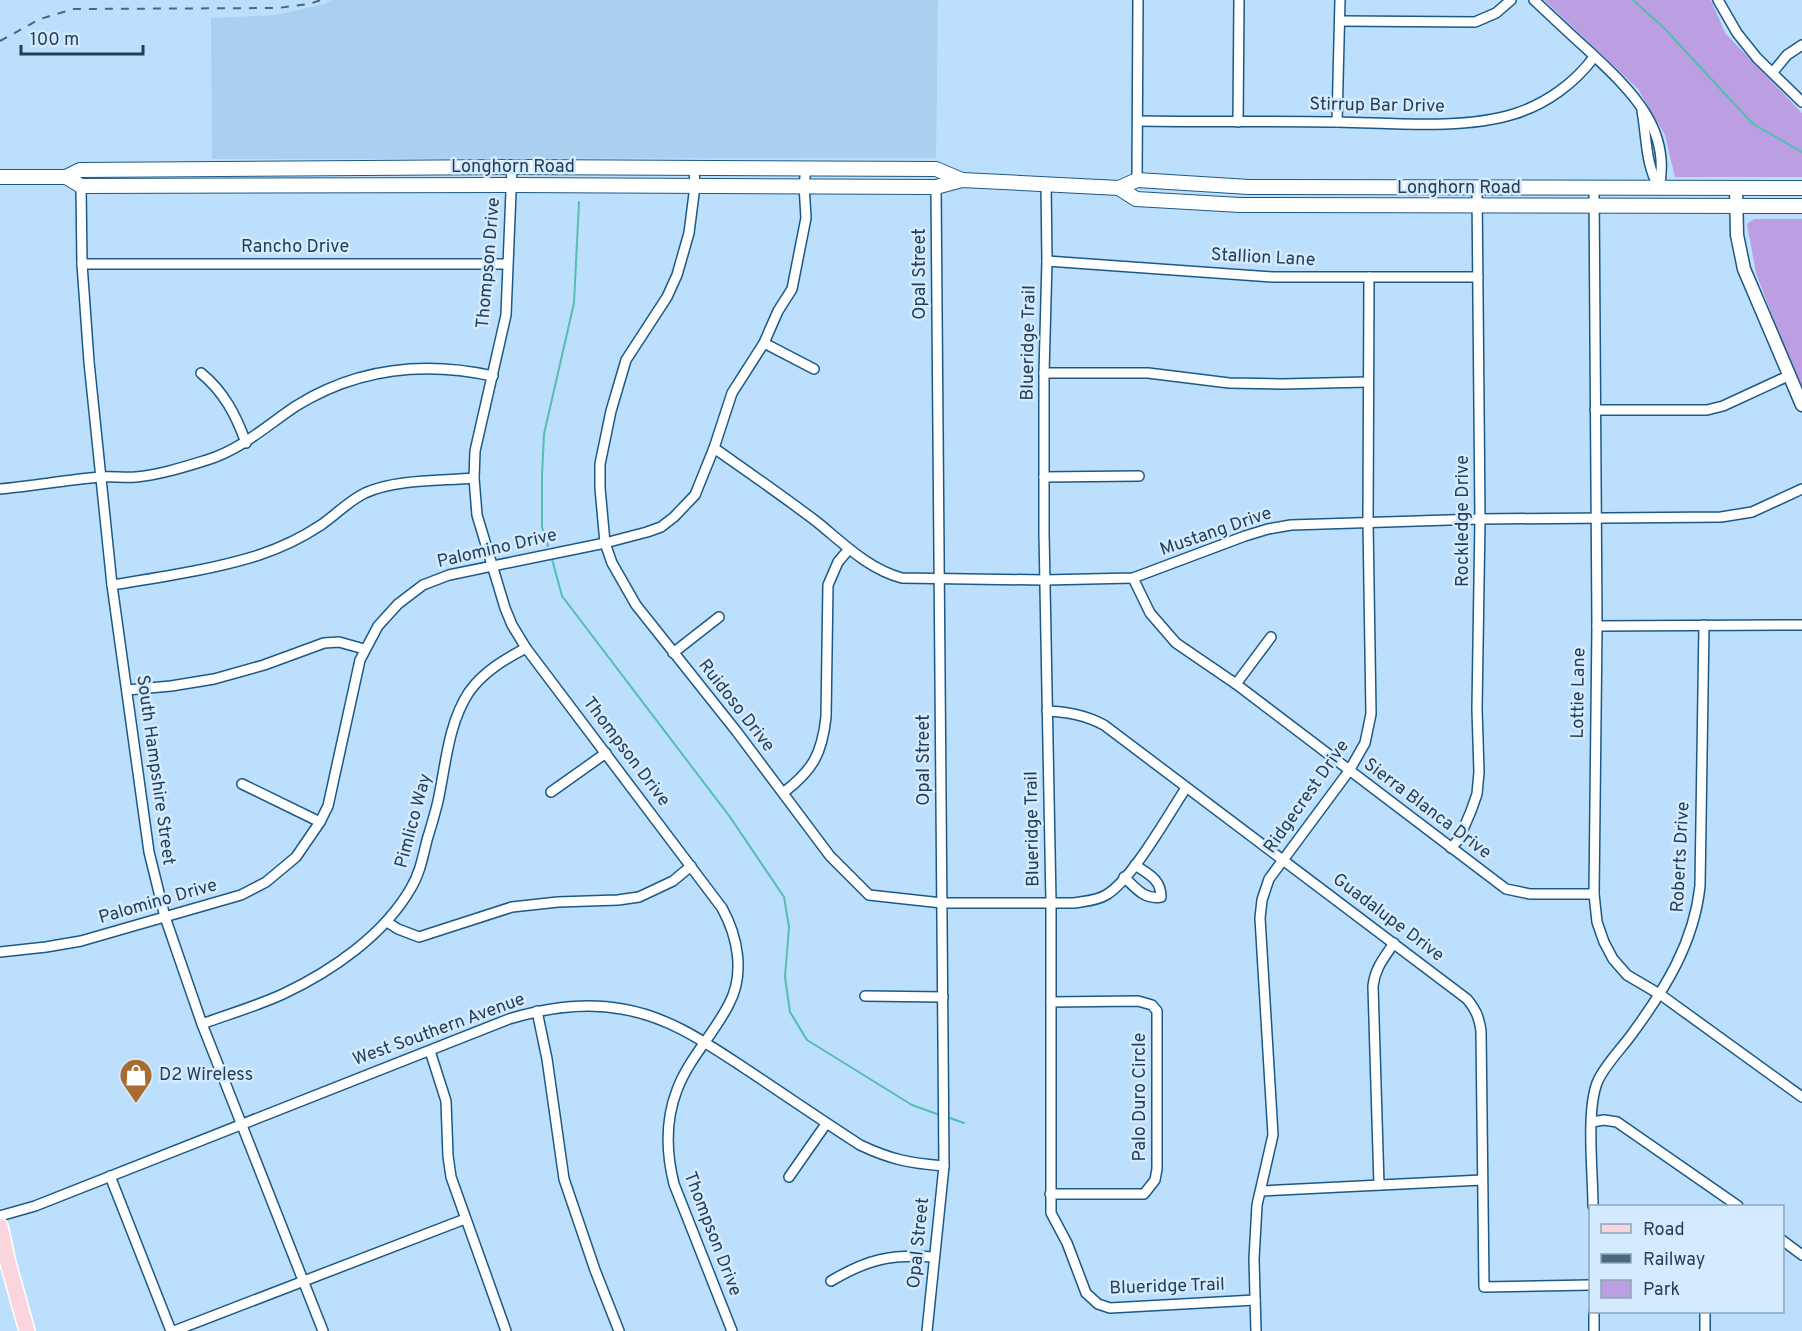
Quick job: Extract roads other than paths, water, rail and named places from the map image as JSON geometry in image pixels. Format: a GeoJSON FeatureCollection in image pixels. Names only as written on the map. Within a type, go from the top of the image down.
{"type":"FeatureCollection","features":[{"type":"Feature","properties":{"kind":"main road","name":"Longhorn Road"},"geometry":{"type":"LineString","coordinates":[[0,177],[66,177],[80,170],[512,167],[936,169],[962,180]]}},
{"type":"Feature","properties":{"kind":"main road"},"geometry":{"type":"LineString","coordinates":[[174,169],[174,185]]}},
{"type":"Feature","properties":{"kind":"main road"},"geometry":{"type":"LineString","coordinates":[[66,177],[81,186]]}},
{"type":"Feature","properties":{"kind":"main road","name":"Longhorn Road"},"geometry":{"type":"LineString","coordinates":[[81,186],[804,185],[936,187],[962,180],[1119,188],[1137,180],[1249,187],[1802,188]]}},
{"type":"Feature","properties":{"kind":"main road","name":"Longhorn Road"},"geometry":{"type":"LineString","coordinates":[[1119,188],[1136,199],[1240,206],[1802,207]]}},
{"type":"Feature","properties":{"kind":"main road"},"geometry":{"type":"LineString","coordinates":[[0,1226],[27,1331]]}},
{"type":"Feature","properties":{"kind":"street"},"geometry":{"type":"LineString","coordinates":[[1137,180],[1138,0]]}},
{"type":"Feature","properties":{"kind":"street"},"geometry":{"type":"LineString","coordinates":[[1238,122],[1239,0]]}},
{"type":"Feature","properties":{"kind":"street"},"geometry":{"type":"LineString","coordinates":[[1337,122],[1340,0]]}},
{"type":"Feature","properties":{"kind":"street"},"geometry":{"type":"LineString","coordinates":[[1340,21],[1475,22],[1496,13],[1510,0]]}},
{"type":"Feature","properties":{"kind":"street"},"geometry":{"type":"LineString","coordinates":[[1534,0],[1620,80],[1642,109],[1656,133],[1660,149],[1662,162],[1659,188]]}},
{"type":"Feature","properties":{"kind":"street"},"geometry":{"type":"LineString","coordinates":[[1718,0],[1737,33],[1757,58],[1802,102]]}},
{"type":"Feature","properties":{"kind":"street"},"geometry":{"type":"LineString","coordinates":[[1773,72],[1787,55],[1802,45]]}},
{"type":"Feature","properties":{"kind":"street","name":"Stirrup Bar Drive"},"geometry":{"type":"LineString","coordinates":[[1138,121],[1479,122],[1531,108],[1561,90],[1586,68],[1594,57]]}},
{"type":"Feature","properties":{"kind":"street"},"geometry":{"type":"LineString","coordinates":[[1642,109],[1647,161],[1659,188]]}},
{"type":"Feature","properties":{"kind":"street","name":"Thompson Drive"},"geometry":{"type":"LineString","coordinates":[[512,167],[506,315],[475,451],[474,478],[477,515],[512,625],[526,648],[692,866],[727,917],[738,956],[734,994],[683,1075],[669,1118],[668,1148],[674,1184],[732,1331]]}},
{"type":"Feature","properties":{"kind":"street","name":"Ruidoso Drive"},"geometry":{"type":"LineString","coordinates":[[694,169],[695,186],[689,233],[677,275],[667,297],[626,360],[611,411],[600,464],[600,488],[606,543],[612,563],[636,605],[830,856],[869,895],[942,903],[1094,900],[1113,890],[1135,865],[1186,788]]}},
{"type":"Feature","properties":{"kind":"street","name":"Palomino Drive"},"geometry":{"type":"LineString","coordinates":[[0,952],[81,940],[241,895],[266,882],[297,857],[320,822],[332,796],[357,670],[364,649],[389,613],[411,593],[435,579],[606,543],[647,532],[674,517],[695,495],[714,448],[732,393],[764,343],[778,311],[792,289],[806,218],[804,185],[806,169]]}},
{"type":"Feature","properties":{"kind":"street","name":"Blueridge Trail"},"geometry":{"type":"LineString","coordinates":[[1046,183],[1044,580],[1051,902],[1050,1194],[1052,1213],[1067,1243],[1086,1293],[1098,1304],[1110,1308],[1255,1300]]}},
{"type":"Feature","properties":{"kind":"street","name":"South Hampshire Street"},"geometry":{"type":"LineString","coordinates":[[81,186],[82,264],[112,585],[149,852],[165,917],[202,1024],[323,1331]]}},
{"type":"Feature","properties":{"kind":"street","name":"Opal Street"},"geometry":{"type":"LineString","coordinates":[[927,1331],[944,1166],[936,187]]}},
{"type":"Feature","properties":{"kind":"street","name":"Rockledge Drive"},"geometry":{"type":"LineString","coordinates":[[1451,848],[1459,839],[1471,811],[1477,794],[1479,772],[1477,709],[1480,519],[1478,188]]}},
{"type":"Feature","properties":{"kind":"street","name":"Lottie Lane"},"geometry":{"type":"LineString","coordinates":[[1594,188],[1597,626],[1594,894],[1597,922],[1613,959],[1628,975],[1661,995],[1802,1097]]}},
{"type":"Feature","properties":{"kind":"street"},"geometry":{"type":"LineString","coordinates":[[1736,188],[1737,235],[1744,269],[1802,405]]}},
{"type":"Feature","properties":{"kind":"street","name":"Stallion Lane"},"geometry":{"type":"LineString","coordinates":[[1047,261],[1273,277],[1478,277]]}},
{"type":"Feature","properties":{"kind":"street","name":"Rancho Drive"},"geometry":{"type":"LineString","coordinates":[[82,264],[507,264]]}},
{"type":"Feature","properties":{"kind":"street","name":"Ridgecrest Drive"},"geometry":{"type":"LineString","coordinates":[[1256,1331],[1254,1259],[1257,1205],[1273,1135],[1260,918],[1262,900],[1269,879],[1349,771],[1365,743],[1371,714],[1368,522],[1369,277]]}},
{"type":"Feature","properties":{"kind":"street"},"geometry":{"type":"LineString","coordinates":[[764,343],[814,369]]}},
{"type":"Feature","properties":{"kind":"street"},"geometry":{"type":"LineString","coordinates":[[0,489],[101,477],[136,477],[208,460],[246,443],[315,395],[333,386],[384,372],[435,367],[462,369],[493,376]]}},
{"type":"Feature","properties":{"kind":"street"},"geometry":{"type":"LineString","coordinates":[[201,373],[217,386],[238,422],[246,443]]}},
{"type":"Feature","properties":{"kind":"street"},"geometry":{"type":"LineString","coordinates":[[1044,373],[1148,373],[1240,383],[1368,382]]}},
{"type":"Feature","properties":{"kind":"street"},"geometry":{"type":"LineString","coordinates":[[1595,410],[1707,410],[1723,406],[1788,376]]}},
{"type":"Feature","properties":{"kind":"street","name":"Mustang Drive"},"geometry":{"type":"LineString","coordinates":[[714,448],[816,521],[849,549],[887,574],[902,578],[1044,580],[1133,578],[1268,529],[1291,525],[1480,519],[1721,518],[1760,509],[1802,489]]}},
{"type":"Feature","properties":{"kind":"street"},"geometry":{"type":"LineString","coordinates":[[1044,477],[1139,476]]}},
{"type":"Feature","properties":{"kind":"street"},"geometry":{"type":"LineString","coordinates":[[112,585],[187,573],[260,554],[295,540],[321,525],[345,504],[368,492],[393,485],[474,478]]}},
{"type":"Feature","properties":{"kind":"street"},"geometry":{"type":"LineString","coordinates":[[783,793],[812,767],[819,754],[824,736],[828,585],[838,562],[849,549]]}},
{"type":"Feature","properties":{"kind":"street","name":"Sierra Blanca Drive"},"geometry":{"type":"LineString","coordinates":[[1133,578],[1150,613],[1176,643],[1236,684],[1506,889],[1516,893],[1594,894]]}},
{"type":"Feature","properties":{"kind":"street"},"geometry":{"type":"LineString","coordinates":[[673,653],[719,617]]}},
{"type":"Feature","properties":{"kind":"street","name":"Roberts Drive"},"geometry":{"type":"LineString","coordinates":[[1593,1205],[1592,1103],[1597,1081],[1661,995],[1692,931],[1698,909],[1704,625]]}},
{"type":"Feature","properties":{"kind":"street"},"geometry":{"type":"LineString","coordinates":[[1597,626],[1802,625]]}},
{"type":"Feature","properties":{"kind":"street"},"geometry":{"type":"LineString","coordinates":[[1236,684],[1271,637]]}},
{"type":"Feature","properties":{"kind":"street"},"geometry":{"type":"LineString","coordinates":[[127,690],[214,679],[264,665],[324,643],[339,642],[364,649]]}},
{"type":"Feature","properties":{"kind":"street","name":"Pimlico Way"},"geometry":{"type":"LineString","coordinates":[[202,1024],[282,994],[316,977],[387,922],[412,887],[420,869],[438,803],[454,723],[460,708],[469,692],[489,671],[526,648]]}},
{"type":"Feature","properties":{"kind":"street","name":"Guadalupe Drive"},"geometry":{"type":"LineString","coordinates":[[1047,711],[1082,715],[1104,725],[1467,999],[1479,1018],[1484,1287],[1589,1285]]}},
{"type":"Feature","properties":{"kind":"street"},"geometry":{"type":"LineString","coordinates":[[551,792],[606,753]]}},
{"type":"Feature","properties":{"kind":"street"},"geometry":{"type":"LineString","coordinates":[[242,784],[320,822]]}},
{"type":"Feature","properties":{"kind":"street"},"geometry":{"type":"LineString","coordinates":[[1124,877],[1144,896],[1161,897],[1161,888],[1155,878],[1135,865]]}},
{"type":"Feature","properties":{"kind":"street"},"geometry":{"type":"LineString","coordinates":[[387,922],[419,937],[512,908],[639,897],[673,881],[692,866]]}},
{"type":"Feature","properties":{"kind":"street"},"geometry":{"type":"LineString","coordinates":[[1379,1185],[1373,986],[1378,966],[1394,943]]}},
{"type":"Feature","properties":{"kind":"street"},"geometry":{"type":"LineString","coordinates":[[865,996],[942,997]]}},
{"type":"Feature","properties":{"kind":"street","name":"Palo Duro Circle"},"geometry":{"type":"LineString","coordinates":[[1050,1194],[1144,1194],[1155,1180],[1157,1169],[1157,1011],[1152,1005],[1138,1001],[1051,1002]]}},
{"type":"Feature","properties":{"kind":"street","name":"West Southern Avenue"},"geometry":{"type":"LineString","coordinates":[[0,1216],[35,1206],[509,1019],[537,1011],[575,1006],[621,1008],[660,1019],[704,1041],[860,1145],[887,1157],[916,1164],[944,1166]]}},
{"type":"Feature","properties":{"kind":"street"},"geometry":{"type":"LineString","coordinates":[[537,1011],[564,1179],[587,1249],[619,1331]]}},
{"type":"Feature","properties":{"kind":"street"},"geometry":{"type":"LineString","coordinates":[[430,1051],[446,1101],[451,1178],[506,1331]]}},
{"type":"Feature","properties":{"kind":"street"},"geometry":{"type":"LineString","coordinates":[[1592,1122],[1604,1120],[1617,1122],[1724,1202]]}},
{"type":"Feature","properties":{"kind":"street"},"geometry":{"type":"LineString","coordinates":[[789,1177],[826,1124]]}},
{"type":"Feature","properties":{"kind":"street"},"geometry":{"type":"LineString","coordinates":[[110,1176],[172,1331],[465,1219]]}},
{"type":"Feature","properties":{"kind":"street"},"geometry":{"type":"LineString","coordinates":[[1262,1191],[1482,1180]]}},
{"type":"Feature","properties":{"kind":"street"},"geometry":{"type":"LineString","coordinates":[[1784,1242],[1802,1255]]}},
{"type":"Feature","properties":{"kind":"street"},"geometry":{"type":"LineString","coordinates":[[831,1281],[849,1270],[879,1259],[898,1255],[934,1257]]}},
{"type":"Feature","properties":{"kind":"street"},"geometry":{"type":"LineString","coordinates":[[1594,1313],[1594,1331]]}},
{"type":"Feature","properties":{"kind":"street"},"geometry":{"type":"LineString","coordinates":[[1705,1313],[1705,1331]]}},
{"type":"Feature","properties":{"kind":"waterway"},"geometry":{"type":"LineString","coordinates":[[1633,0],[1663,27],[1753,124],[1802,152]]}},
{"type":"Feature","properties":{"kind":"waterway"},"geometry":{"type":"LineString","coordinates":[[548,546],[542,527],[544,434],[574,303],[579,202]]}},
{"type":"Feature","properties":{"kind":"waterway"},"geometry":{"type":"LineString","coordinates":[[552,559],[562,596],[730,817],[784,897],[789,927],[785,977],[790,1012],[807,1040],[912,1105],[937,1114]]}},
{"type":"Feature","properties":{"kind":"waterway"},"geometry":{"type":"LineString","coordinates":[[950,1118],[964,1123]]}},
{"type":"Feature","properties":{"kind":"railway"},"geometry":{"type":"LineString","coordinates":[[0,41],[40,19],[74,9],[278,8],[321,0]]}},
{"type":"Feature","properties":{"kind":"place","name":"D2 Wireless"},"geometry":{"type":"Point","coordinates":[136,1104]}}]}
